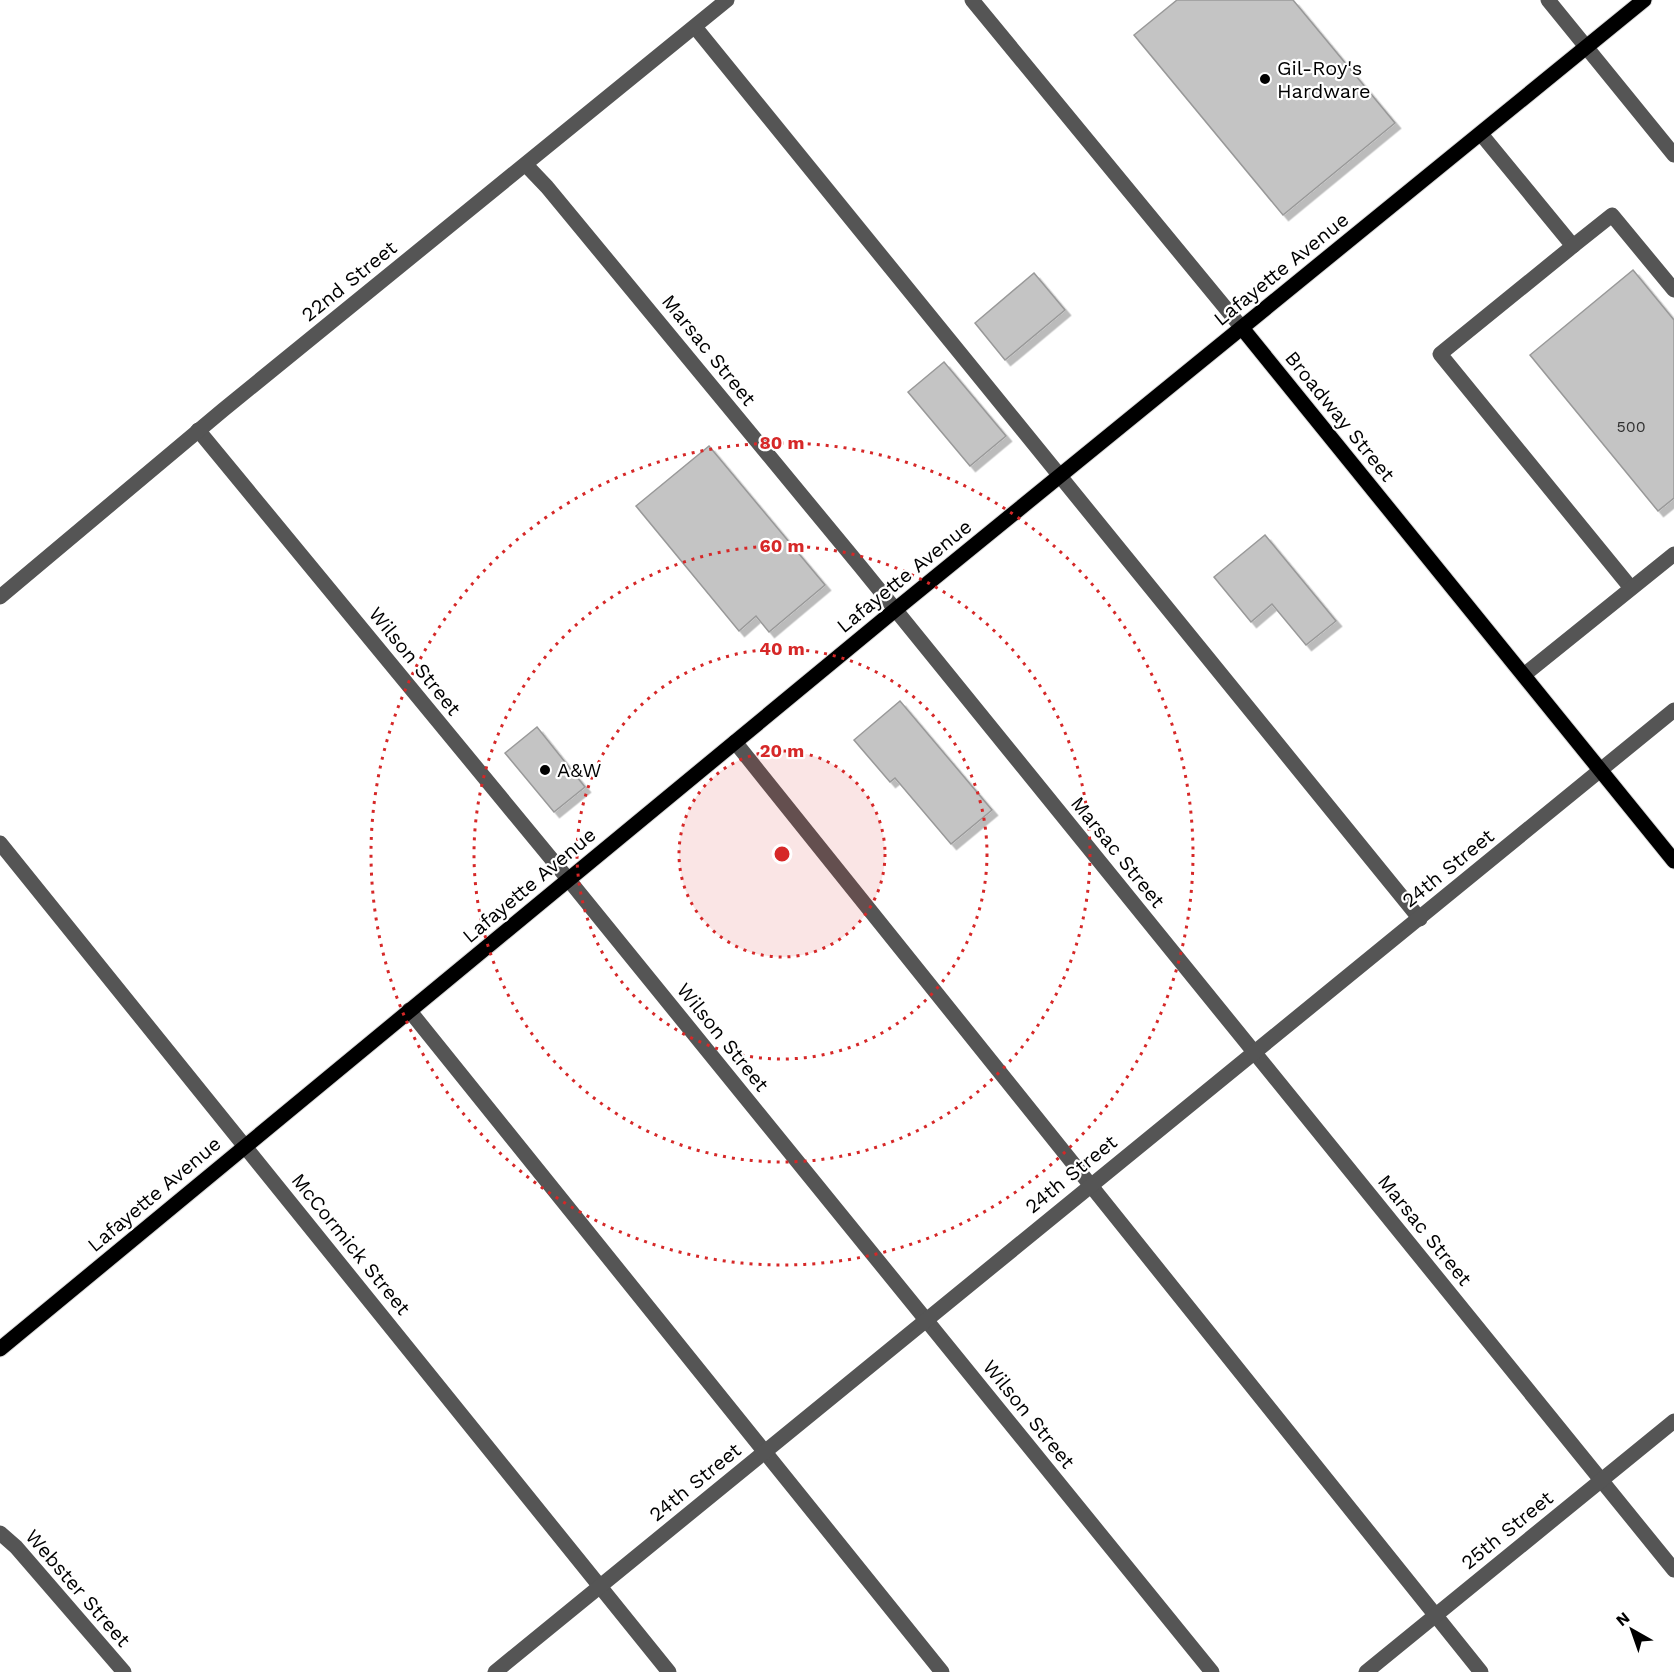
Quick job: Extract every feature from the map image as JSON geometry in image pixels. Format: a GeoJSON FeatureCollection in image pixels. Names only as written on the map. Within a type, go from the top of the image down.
{"type":"FeatureCollection","features":[{"type":"Feature","properties":{"kind":"main road","name":"Lafayette Avenue"},"geometry":{"type":"LineString","coordinates":[[0,1349],[895,610],[1644,0]]}},
{"type":"Feature","properties":{"kind":"main road","name":"Broadway Street"},"geometry":{"type":"LineString","coordinates":[[1242,328],[1674,861]]}},
{"type":"Feature","properties":{"kind":"street","name":"22nd Street"},"geometry":{"type":"LineString","coordinates":[[0,597],[198,430],[727,0]]}},
{"type":"Feature","properties":{"kind":"street","name":"Broadway Street"},"geometry":{"type":"LineString","coordinates":[[972,0],[1242,328]]}},
{"type":"Feature","properties":{"kind":"street"},"geometry":{"type":"LineString","coordinates":[[1548,0],[1674,155]]}},
{"type":"Feature","properties":{"kind":"street"},"geometry":{"type":"LineString","coordinates":[[695,27],[1420,919]]}},
{"type":"Feature","properties":{"kind":"street"},"geometry":{"type":"LineString","coordinates":[[1480,134],[1573,246]]}},
{"type":"Feature","properties":{"kind":"street","name":"Marsac Street"},"geometry":{"type":"LineString","coordinates":[[526,165],[547,187],[895,610],[1674,1570]]}},
{"type":"Feature","properties":{"kind":"street"},"geometry":{"type":"LineString","coordinates":[[1631,588],[1440,354],[1612,215],[1674,290]]}},
{"type":"Feature","properties":{"kind":"street","name":"Wilson Street"},"geometry":{"type":"LineString","coordinates":[[198,430],[568,879],[1212,1672]]}},
{"type":"Feature","properties":{"kind":"street"},"geometry":{"type":"LineString","coordinates":[[1524,675],[1674,554]]}},
{"type":"Feature","properties":{"kind":"street","name":"24th Street"},"geometry":{"type":"LineString","coordinates":[[495,1672],[1674,710]]}},
{"type":"Feature","properties":{"kind":"street"},"geometry":{"type":"LineString","coordinates":[[735,742],[1092,1184],[1481,1672]]}},
{"type":"Feature","properties":{"kind":"street","name":"McCormick Street"},"geometry":{"type":"LineString","coordinates":[[0,843],[669,1672]]}},
{"type":"Feature","properties":{"kind":"street"},"geometry":{"type":"LineString","coordinates":[[409,1010],[942,1672]]}},
{"type":"Feature","properties":{"kind":"street","name":"25th Street"},"geometry":{"type":"LineString","coordinates":[[1366,1672],[1674,1421]]}},
{"type":"Feature","properties":{"kind":"street","name":"Webster Street"},"geometry":{"type":"LineString","coordinates":[[0,1533],[16,1547],[124,1672]]}},
{"type":"Feature","properties":{"kind":"building","name":"Gil-Roy's Hardware"},"geometry":{"type":"Polygon","coordinates":[[[1177,0],[1293,0],[1395,123],[1283,215],[1134,35],[1177,0]]]}},
{"type":"Feature","properties":{"kind":"building"},"geometry":{"type":"Polygon","coordinates":[[[1633,270],[1674,320],[1674,498],[1658,511],[1530,355],[1633,270]]]}},
{"type":"Feature","properties":{"kind":"building"},"geometry":{"type":"Polygon","coordinates":[[[1034,273],[1065,310],[1005,360],[975,323],[1034,273]]]}},
{"type":"Feature","properties":{"kind":"building"},"geometry":{"type":"Polygon","coordinates":[[[944,362],[1006,436],[970,466],[908,392],[944,362]]]}},
{"type":"Feature","properties":{"kind":"building"},"geometry":{"type":"Polygon","coordinates":[[[709,446],[825,585],[769,632],[756,616],[739,631],[636,506],[709,446]]]}},
{"type":"Feature","properties":{"kind":"building"},"geometry":{"type":"Polygon","coordinates":[[[1265,535],[1336,621],[1306,645],[1272,604],[1251,622],[1214,577],[1265,535]]]}},
{"type":"Feature","properties":{"kind":"building"},"geometry":{"type":"Polygon","coordinates":[[[900,701],[992,810],[951,844],[895,778],[890,782],[854,740],[900,701]]]}},
{"type":"Feature","properties":{"kind":"building","name":"A&W"},"geometry":{"type":"Polygon","coordinates":[[[537,727],[585,787],[554,812],[505,753],[537,727]]]}},
{"type":"Feature","properties":{"kind":"place","name":"Gil-Roy's Hardware"},"geometry":{"type":"Point","coordinates":[1265,79]}},
{"type":"Feature","properties":{"kind":"place","name":"A&W"},"geometry":{"type":"Point","coordinates":[545,770]}}]}
